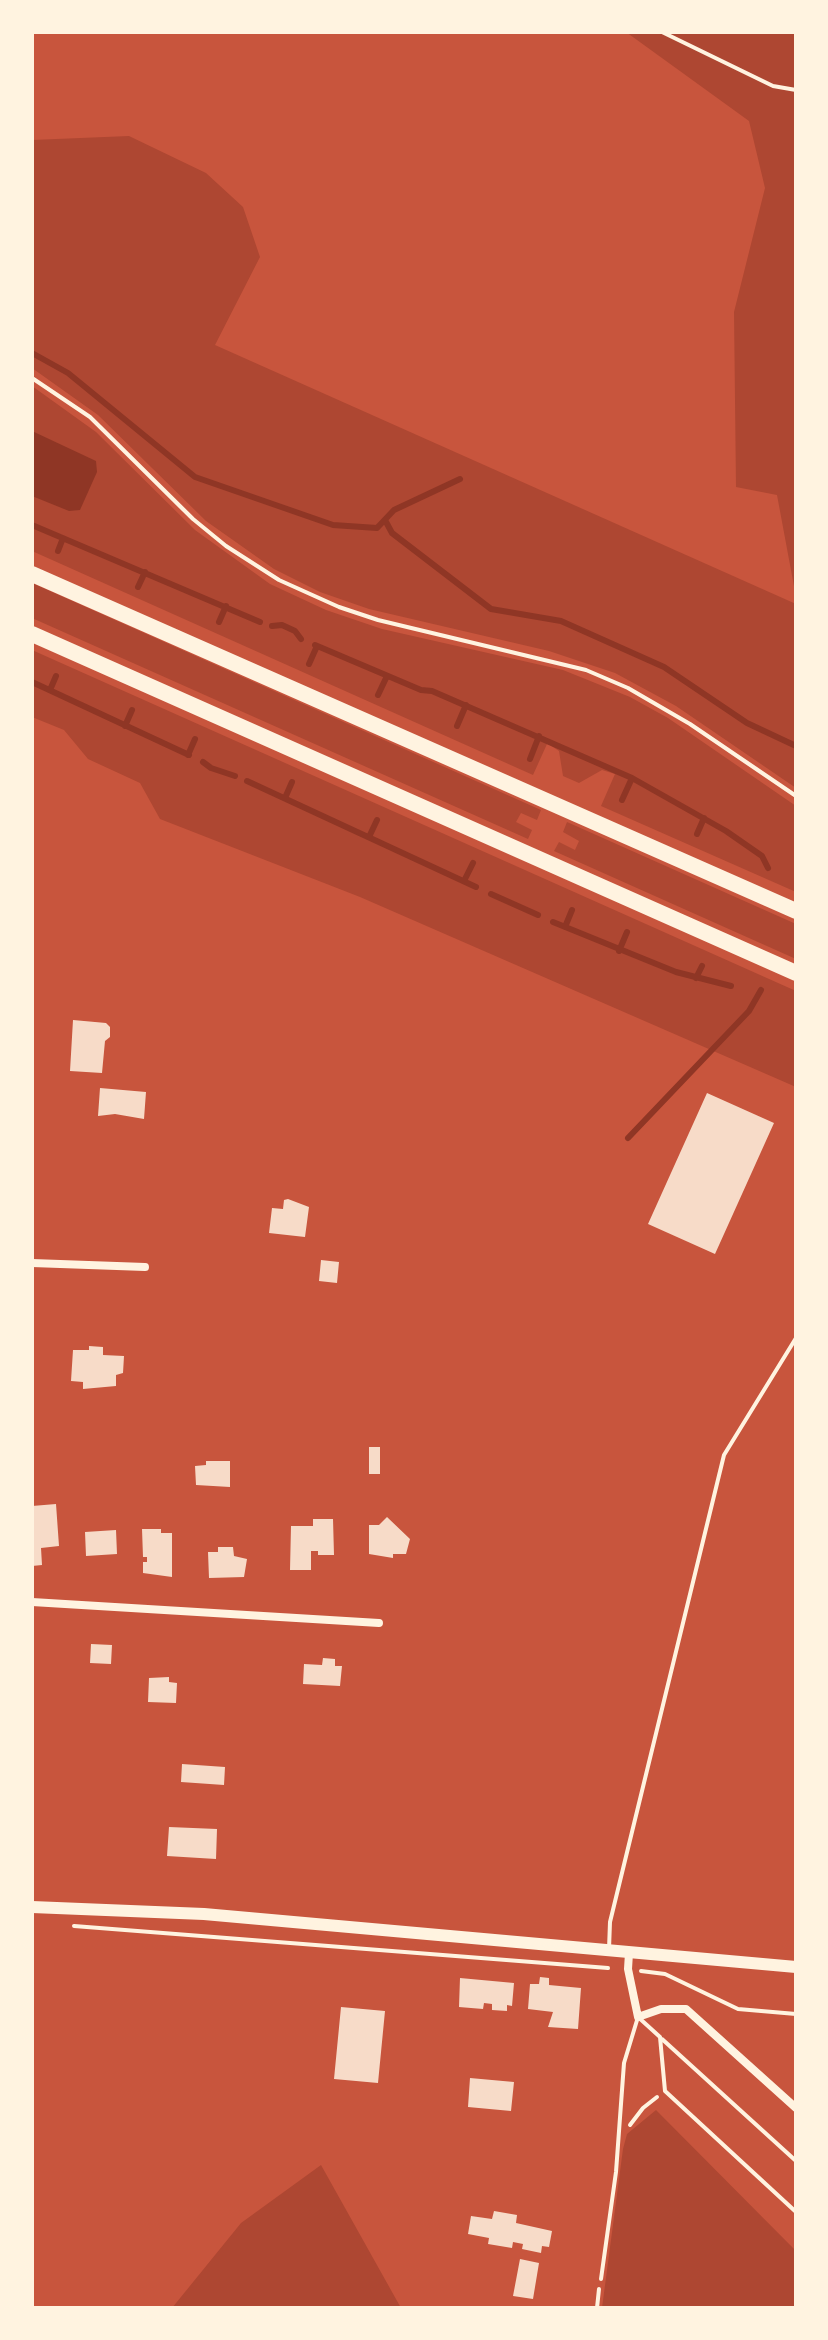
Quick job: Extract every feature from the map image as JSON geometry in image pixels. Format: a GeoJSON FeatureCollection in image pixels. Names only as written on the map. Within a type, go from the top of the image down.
{"type":"FeatureCollection","features":[{"type":"Feature","properties":{"kind":"highway"},"geometry":{"type":"LineString","coordinates":[[32,574],[796,911]]}},
{"type":"Feature","properties":{"kind":"highway"},"geometry":{"type":"LineString","coordinates":[[32,634],[796,973]]}},
{"type":"Feature","properties":{"kind":"main road"},"geometry":{"type":"LineString","coordinates":[[32,1907],[204,1914],[796,1967]]}},
{"type":"Feature","properties":{"kind":"street"},"geometry":{"type":"LineString","coordinates":[[32,1263],[145,1267]]}},
{"type":"Feature","properties":{"kind":"street"},"geometry":{"type":"LineString","coordinates":[[32,1602],[379,1623]]}},
{"type":"Feature","properties":{"kind":"street"},"geometry":{"type":"LineString","coordinates":[[629,1953],[628,1969],[638,2017],[661,2009],[686,2009],[796,2108]]}},
{"type":"Feature","properties":{"kind":"lane"},"geometry":{"type":"LineString","coordinates":[[32,378],[90,417],[193,519],[226,546],[279,580],[339,607],[378,620],[586,670],[628,688],[690,724],[796,796]]}},
{"type":"Feature","properties":{"kind":"lane"},"geometry":{"type":"LineString","coordinates":[[609,1951],[610,1922],[724,1455],[796,1338]]}},
{"type":"Feature","properties":{"kind":"lane"},"geometry":{"type":"LineString","coordinates":[[601,2279],[627,2043],[638,2017],[796,2161]]}},
{"type":"Feature","properties":{"kind":"lane"},"geometry":{"type":"LineString","coordinates":[[660,2037],[665,2091],[796,2212]]}},
{"type":"Feature","properties":{"kind":"path"},"geometry":{"type":"LineString","coordinates":[[662,32],[773,86],[796,90]]}},
{"type":"Feature","properties":{"kind":"path"},"geometry":{"type":"LineString","coordinates":[[67,1926],[628,1969],[665,1974],[738,2009],[796,2014]]}},
{"type":"Feature","properties":{"kind":"path"},"geometry":{"type":"LineString","coordinates":[[619,2131],[632,2124],[643,2108],[665,2091]]}},
{"type":"Feature","properties":{"kind":"path"},"geometry":{"type":"LineString","coordinates":[[597,2308],[601,2279]]}},
{"type":"Feature","properties":{"kind":"shaded area"},"geometry":{"type":"Polygon","coordinates":[[[626,32],[796,32],[796,597],[777,495],[736,487],[734,312],[765,188],[749,121],[626,32]]]}},
{"type":"Feature","properties":{"kind":"shaded area"},"geometry":{"type":"Polygon","coordinates":[[[129,136],[206,173],[243,207],[260,257],[215,345],[796,604],[796,788],[676,706],[615,673],[549,651],[369,609],[320,592],[274,569],[206,521],[98,415],[32,368],[32,140],[129,136]]]}},
{"type":"Feature","properties":{"kind":"shaded area"},"geometry":{"type":"Polygon","coordinates":[[[32,386],[96,432],[195,530],[270,584],[326,610],[382,629],[563,670],[630,697],[668,718],[796,806],[796,892],[601,806],[615,774],[602,770],[579,783],[563,776],[559,751],[547,744],[533,775],[32,551],[32,386]]]}},
{"type":"Feature","properties":{"kind":"shaded area"},"geometry":{"type":"Polygon","coordinates":[[[32,431],[96,461],[97,472],[80,510],[69,511],[32,496],[32,431]]]}},
{"type":"Feature","properties":{"kind":"shaded area"},"geometry":{"type":"Polygon","coordinates":[[[32,583],[541,810],[537,820],[521,813],[516,822],[532,830],[528,839],[32,618],[32,583]]]}},
{"type":"Feature","properties":{"kind":"shaded area"},"geometry":{"type":"Polygon","coordinates":[[[32,650],[796,991],[796,1087],[360,897],[160,819],[140,783],[88,759],[64,730],[32,717],[32,650]]]}},
{"type":"Feature","properties":{"kind":"shaded area"},"geometry":{"type":"Polygon","coordinates":[[[567,822],[796,924],[796,959],[554,851],[559,842],[575,850],[579,841],[563,832],[567,822]]]}},
{"type":"Feature","properties":{"kind":"shaded area"},"geometry":{"type":"Polygon","coordinates":[[[656,2110],[796,2251],[796,2308],[602,2308],[627,2134],[656,2110]]]}},
{"type":"Feature","properties":{"kind":"shaded area"},"geometry":{"type":"Polygon","coordinates":[[[321,2165],[401,2308],[172,2308],[241,2223],[321,2165]]]}},
{"type":"Feature","properties":{"kind":"building"},"geometry":{"type":"Polygon","coordinates":[[[73,1020],[106,1023],[110,1027],[110,1037],[105,1041],[102,1073],[70,1071],[73,1020]]]}},
{"type":"Feature","properties":{"kind":"building"},"geometry":{"type":"Polygon","coordinates":[[[100,1088],[146,1092],[144,1119],[115,1114],[98,1116],[100,1088]]]}},
{"type":"Feature","properties":{"kind":"building"},"geometry":{"type":"Polygon","coordinates":[[[707,1093],[774,1123],[715,1254],[648,1224],[707,1093]]]}},
{"type":"Feature","properties":{"kind":"building"},"geometry":{"type":"Polygon","coordinates":[[[284,1200],[309,1207],[305,1237],[269,1233],[272,1208],[283,1209],[284,1200]]]}},
{"type":"Feature","properties":{"kind":"building"},"geometry":{"type":"Polygon","coordinates":[[[321,1260],[339,1262],[337,1283],[319,1281],[321,1260]]]}},
{"type":"Feature","properties":{"kind":"building"},"geometry":{"type":"Polygon","coordinates":[[[89,1346],[103,1347],[103,1355],[124,1356],[123,1373],[116,1375],[116,1386],[83,1389],[83,1382],[71,1381],[73,1350],[89,1350],[89,1346]]]}},
{"type":"Feature","properties":{"kind":"building"},"geometry":{"type":"Polygon","coordinates":[[[369,1447],[380,1447],[380,1474],[369,1474],[369,1447]]]}},
{"type":"Feature","properties":{"kind":"building"},"geometry":{"type":"Polygon","coordinates":[[[206,1461],[230,1461],[230,1487],[196,1485],[195,1466],[206,1465],[206,1461]]]}},
{"type":"Feature","properties":{"kind":"building"},"geometry":{"type":"Polygon","coordinates":[[[56,1504],[59,1546],[41,1548],[42,1565],[32,1566],[32,1506],[56,1504]]]}},
{"type":"Feature","properties":{"kind":"building"},"geometry":{"type":"Polygon","coordinates":[[[387,1517],[410,1539],[406,1554],[393,1554],[393,1558],[369,1554],[369,1525],[379,1525],[387,1517]]]}},
{"type":"Feature","properties":{"kind":"building"},"geometry":{"type":"Polygon","coordinates":[[[313,1519],[333,1519],[334,1555],[318,1555],[318,1551],[311,1551],[311,1570],[290,1570],[291,1526],[313,1526],[313,1519]]]}},
{"type":"Feature","properties":{"kind":"building"},"geometry":{"type":"Polygon","coordinates":[[[142,1529],[161,1529],[161,1533],[172,1533],[172,1577],[143,1573],[143,1562],[147,1562],[147,1557],[143,1557],[142,1529]]]}},
{"type":"Feature","properties":{"kind":"building"},"geometry":{"type":"Polygon","coordinates":[[[116,1530],[117,1554],[86,1556],[85,1532],[116,1530]]]}},
{"type":"Feature","properties":{"kind":"building"},"geometry":{"type":"Polygon","coordinates":[[[218,1547],[233,1547],[234,1556],[247,1559],[244,1577],[209,1578],[208,1552],[218,1552],[218,1547]]]}},
{"type":"Feature","properties":{"kind":"building"},"geometry":{"type":"Polygon","coordinates":[[[91,1644],[112,1645],[111,1664],[90,1663],[91,1644]]]}},
{"type":"Feature","properties":{"kind":"building"},"geometry":{"type":"Polygon","coordinates":[[[323,1658],[335,1659],[335,1666],[342,1666],[340,1686],[303,1684],[304,1664],[322,1665],[323,1658]]]}},
{"type":"Feature","properties":{"kind":"building"},"geometry":{"type":"Polygon","coordinates":[[[169,1677],[169,1682],[177,1683],[176,1703],[148,1702],[149,1678],[169,1677]]]}},
{"type":"Feature","properties":{"kind":"building"},"geometry":{"type":"Polygon","coordinates":[[[182,1764],[225,1767],[224,1785],[181,1782],[182,1764]]]}},
{"type":"Feature","properties":{"kind":"building"},"geometry":{"type":"Polygon","coordinates":[[[169,1827],[217,1829],[216,1859],[167,1856],[169,1827]]]}},
{"type":"Feature","properties":{"kind":"building"},"geometry":{"type":"Polygon","coordinates":[[[540,1977],[549,1978],[549,1985],[581,1988],[578,2029],[548,2027],[553,2012],[528,2009],[530,1984],[539,1984],[540,1977]]]}},
{"type":"Feature","properties":{"kind":"building"},"geometry":{"type":"Polygon","coordinates":[[[460,1978],[514,1983],[512,2006],[507,2005],[507,2011],[492,2010],[492,2004],[484,2003],[483,2009],[459,2007],[460,1978]]]}},
{"type":"Feature","properties":{"kind":"building"},"geometry":{"type":"Polygon","coordinates":[[[341,2007],[385,2011],[378,2083],[334,2079],[341,2007]]]}},
{"type":"Feature","properties":{"kind":"building"},"geometry":{"type":"Polygon","coordinates":[[[470,2078],[514,2082],[511,2111],[468,2107],[470,2078]]]}},
{"type":"Feature","properties":{"kind":"building"},"geometry":{"type":"Polygon","coordinates":[[[494,2211],[517,2215],[516,2223],[552,2231],[549,2247],[542,2246],[541,2253],[522,2249],[523,2244],[513,2242],[512,2248],[488,2244],[489,2238],[468,2234],[471,2216],[492,2219],[494,2211]]]}},
{"type":"Feature","properties":{"kind":"building"},"geometry":{"type":"Polygon","coordinates":[[[520,2259],[539,2263],[533,2299],[513,2296],[520,2259]]]}},
{"type":"Feature","properties":{"kind":"waterway"},"geometry":{"type":"LineString","coordinates":[[32,353],[68,373],[195,477],[333,525],[377,528],[394,510],[460,479]]}},
{"type":"Feature","properties":{"kind":"waterway"},"geometry":{"type":"LineString","coordinates":[[385,520],[392,533],[491,609],[561,621],[664,667],[747,723],[796,746]]}},
{"type":"Feature","properties":{"kind":"waterway"},"geometry":{"type":"LineString","coordinates":[[32,525],[260,622]]}},
{"type":"Feature","properties":{"kind":"waterway"},"geometry":{"type":"LineString","coordinates":[[58,551],[63,538]]}},
{"type":"Feature","properties":{"kind":"waterway"},"geometry":{"type":"LineString","coordinates":[[138,587],[145,572]]}},
{"type":"Feature","properties":{"kind":"waterway"},"geometry":{"type":"LineString","coordinates":[[219,622],[226,606]]}},
{"type":"Feature","properties":{"kind":"waterway"},"geometry":{"type":"LineString","coordinates":[[272,626],[282,625],[295,631],[301,639]]}},
{"type":"Feature","properties":{"kind":"waterway"},"geometry":{"type":"LineString","coordinates":[[315,645],[421,690],[432,691],[632,778],[726,831],[762,856],[768,868]]}},
{"type":"Feature","properties":{"kind":"waterway"},"geometry":{"type":"LineString","coordinates":[[309,664],[317,646]]}},
{"type":"Feature","properties":{"kind":"waterway"},"geometry":{"type":"LineString","coordinates":[[50,690],[56,676]]}},
{"type":"Feature","properties":{"kind":"waterway"},"geometry":{"type":"LineString","coordinates":[[378,695],[387,676]]}},
{"type":"Feature","properties":{"kind":"waterway"},"geometry":{"type":"LineString","coordinates":[[32,682],[189,755]]}},
{"type":"Feature","properties":{"kind":"waterway"},"geometry":{"type":"LineString","coordinates":[[457,726],[466,705]]}},
{"type":"Feature","properties":{"kind":"waterway"},"geometry":{"type":"LineString","coordinates":[[125,726],[132,710]]}},
{"type":"Feature","properties":{"kind":"waterway"},"geometry":{"type":"LineString","coordinates":[[530,759],[539,736]]}},
{"type":"Feature","properties":{"kind":"waterway"},"geometry":{"type":"LineString","coordinates":[[188,755],[195,739]]}},
{"type":"Feature","properties":{"kind":"waterway"},"geometry":{"type":"LineString","coordinates":[[203,762],[235,776]]}},
{"type":"Feature","properties":{"kind":"waterway"},"geometry":{"type":"LineString","coordinates":[[622,800],[632,778]]}},
{"type":"Feature","properties":{"kind":"waterway"},"geometry":{"type":"LineString","coordinates":[[247,781],[476,887]]}},
{"type":"Feature","properties":{"kind":"waterway"},"geometry":{"type":"LineString","coordinates":[[285,798],[292,782]]}},
{"type":"Feature","properties":{"kind":"waterway"},"geometry":{"type":"LineString","coordinates":[[697,834],[704,818]]}},
{"type":"Feature","properties":{"kind":"waterway"},"geometry":{"type":"LineString","coordinates":[[369,837],[377,820]]}},
{"type":"Feature","properties":{"kind":"waterway"},"geometry":{"type":"LineString","coordinates":[[464,881],[473,863]]}},
{"type":"Feature","properties":{"kind":"waterway"},"geometry":{"type":"LineString","coordinates":[[491,894],[538,915]]}},
{"type":"Feature","properties":{"kind":"waterway"},"geometry":{"type":"LineString","coordinates":[[565,927],[572,910]]}},
{"type":"Feature","properties":{"kind":"waterway"},"geometry":{"type":"LineString","coordinates":[[553,922],[676,972],[731,986]]}},
{"type":"Feature","properties":{"kind":"waterway"},"geometry":{"type":"LineString","coordinates":[[619,951],[627,932]]}},
{"type":"Feature","properties":{"kind":"waterway"},"geometry":{"type":"LineString","coordinates":[[696,978],[702,966]]}},
{"type":"Feature","properties":{"kind":"waterway"},"geometry":{"type":"LineString","coordinates":[[628,1138],[749,1011],[761,990]]}}]}
